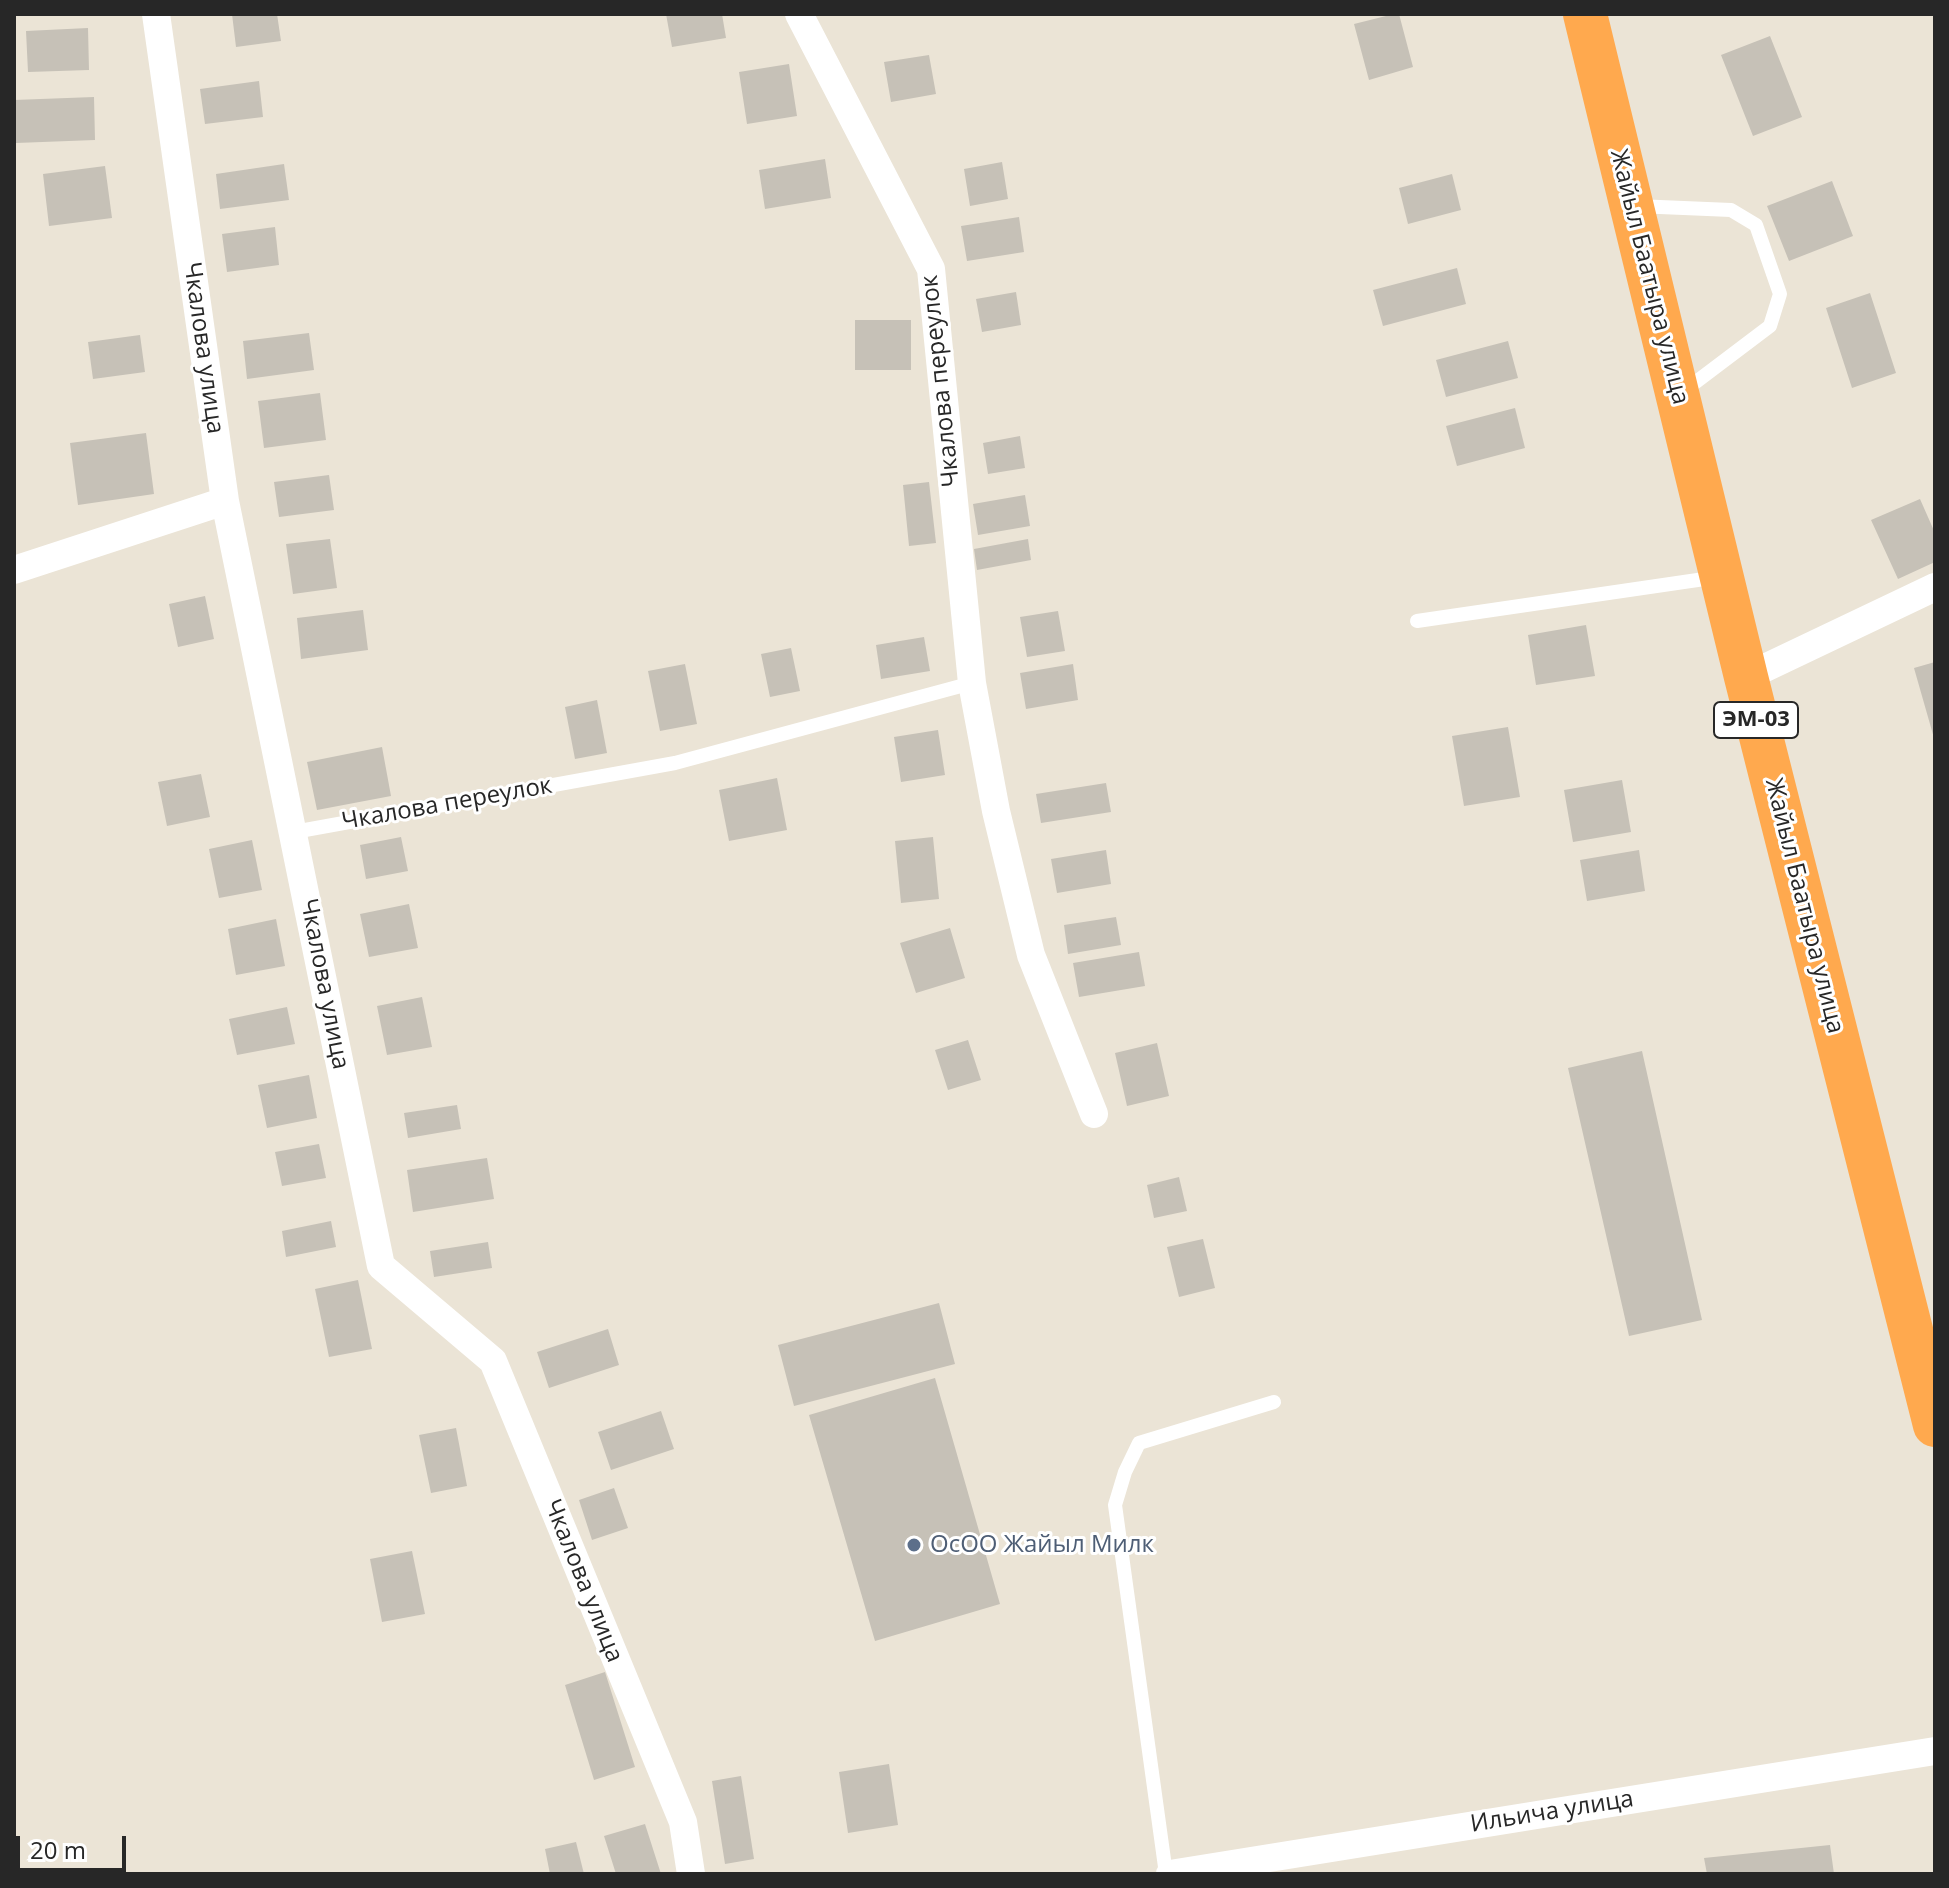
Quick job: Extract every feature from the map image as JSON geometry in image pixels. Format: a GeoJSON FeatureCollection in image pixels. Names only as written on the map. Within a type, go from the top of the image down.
{"type":"FeatureCollection","features":[{"type":"Feature","properties":{"kind":"highway","name":"Жайыл Баатыра улица"},"geometry":{"type":"LineString","coordinates":[[1585,14],[1721,577],[1935,1425]]}},
{"type":"Feature","properties":{"kind":"street","name":"Чкалова улица"},"geometry":{"type":"LineString","coordinates":[[156,14],[225,501],[381,1266],[493,1361],[683,1822],[691,1874]]}},
{"type":"Feature","properties":{"kind":"street","name":"Чкалова переулок"},"geometry":{"type":"LineString","coordinates":[[799,14],[931,269],[972,683],[996,811],[1031,955],[1094,1114]]}},
{"type":"Feature","properties":{"kind":"street"},"geometry":{"type":"LineString","coordinates":[[14,570],[225,501]]}},
{"type":"Feature","properties":{"kind":"street"},"geometry":{"type":"LineString","coordinates":[[1746,677],[1935,587]]}},
{"type":"Feature","properties":{"kind":"street","name":"Ильича улица"},"geometry":{"type":"LineString","coordinates":[[1168,1874],[1935,1751]]}},
{"type":"Feature","properties":{"kind":"lane"},"geometry":{"type":"LineString","coordinates":[[1632,206],[1731,210],[1743,217],[1756,225],[1780,294],[1770,326],[1678,396]]}},
{"type":"Feature","properties":{"kind":"lane"},"geometry":{"type":"LineString","coordinates":[[1417,621],[1721,577]]}},
{"type":"Feature","properties":{"kind":"lane","name":"Чкалова переулок"},"geometry":{"type":"LineString","coordinates":[[294,832],[675,763],[972,683]]}},
{"type":"Feature","properties":{"kind":"lane"},"geometry":{"type":"LineString","coordinates":[[1168,1874],[1115,1505],[1125,1472],[1139,1443],[1274,1402]]}},
{"type":"Feature","properties":{"kind":"building"},"geometry":{"type":"Polygon","coordinates":[[[232,14],[277,14],[281,41],[236,47],[232,14]]]}},
{"type":"Feature","properties":{"kind":"building"},"geometry":{"type":"Polygon","coordinates":[[[666,14],[722,14],[726,38],[672,47],[666,14]]]}},
{"type":"Feature","properties":{"kind":"building"},"geometry":{"type":"Polygon","coordinates":[[[1399,14],[1413,67],[1369,80],[1354,24],[1399,14]]]}},
{"type":"Feature","properties":{"kind":"building"},"geometry":{"type":"Polygon","coordinates":[[[88,28],[89,70],[28,72],[26,31],[88,28]]]}},
{"type":"Feature","properties":{"kind":"building"},"geometry":{"type":"Polygon","coordinates":[[[1770,36],[1802,117],[1753,136],[1721,55],[1770,36]]]}},
{"type":"Feature","properties":{"kind":"building"},"geometry":{"type":"Polygon","coordinates":[[[929,55],[936,94],[891,102],[884,62],[929,55]]]}},
{"type":"Feature","properties":{"kind":"building"},"geometry":{"type":"Polygon","coordinates":[[[789,64],[797,116],[747,124],[739,72],[789,64]]]}},
{"type":"Feature","properties":{"kind":"building"},"geometry":{"type":"Polygon","coordinates":[[[259,81],[263,117],[205,124],[200,89],[259,81]]]}},
{"type":"Feature","properties":{"kind":"building"},"geometry":{"type":"Polygon","coordinates":[[[94,97],[95,140],[16,143],[14,100],[94,97]]]}},
{"type":"Feature","properties":{"kind":"building"},"geometry":{"type":"Polygon","coordinates":[[[825,159],[831,198],[765,209],[759,170],[825,159]]]}},
{"type":"Feature","properties":{"kind":"building"},"geometry":{"type":"Polygon","coordinates":[[[1002,162],[1008,199],[970,206],[964,169],[1002,162]]]}},
{"type":"Feature","properties":{"kind":"building"},"geometry":{"type":"Polygon","coordinates":[[[284,164],[289,200],[220,209],[216,174],[284,164]]]}},
{"type":"Feature","properties":{"kind":"building"},"geometry":{"type":"Polygon","coordinates":[[[105,166],[112,218],[49,226],[43,174],[105,166]]]}},
{"type":"Feature","properties":{"kind":"building"},"geometry":{"type":"Polygon","coordinates":[[[1452,174],[1461,210],[1408,224],[1399,188],[1452,174]]]}},
{"type":"Feature","properties":{"kind":"building"},"geometry":{"type":"Polygon","coordinates":[[[1832,181],[1853,236],[1789,261],[1767,206],[1832,181]]]}},
{"type":"Feature","properties":{"kind":"building"},"geometry":{"type":"Polygon","coordinates":[[[1019,217],[1024,252],[967,261],[961,226],[1019,217]]]}},
{"type":"Feature","properties":{"kind":"building"},"geometry":{"type":"Polygon","coordinates":[[[275,227],[279,265],[227,272],[222,234],[275,227]]]}},
{"type":"Feature","properties":{"kind":"building"},"geometry":{"type":"Polygon","coordinates":[[[1457,268],[1466,304],[1383,326],[1373,290],[1457,268]]]}},
{"type":"Feature","properties":{"kind":"building"},"geometry":{"type":"Polygon","coordinates":[[[1016,292],[1021,325],[982,332],[976,299],[1016,292]]]}},
{"type":"Feature","properties":{"kind":"building"},"geometry":{"type":"Polygon","coordinates":[[[1870,293],[1896,373],[1852,388],[1826,308],[1870,293]]]}},
{"type":"Feature","properties":{"kind":"building"},"geometry":{"type":"Polygon","coordinates":[[[855,320],[911,320],[911,370],[855,370],[855,320]]]}},
{"type":"Feature","properties":{"kind":"building"},"geometry":{"type":"Polygon","coordinates":[[[309,333],[314,370],[247,379],[243,341],[309,333]]]}},
{"type":"Feature","properties":{"kind":"building"},"geometry":{"type":"Polygon","coordinates":[[[140,335],[145,372],[93,379],[88,342],[140,335]]]}},
{"type":"Feature","properties":{"kind":"building"},"geometry":{"type":"Polygon","coordinates":[[[1508,341],[1518,378],[1446,397],[1436,360],[1508,341]]]}},
{"type":"Feature","properties":{"kind":"building"},"geometry":{"type":"Polygon","coordinates":[[[320,393],[326,440],[264,448],[258,401],[320,393]]]}},
{"type":"Feature","properties":{"kind":"building"},"geometry":{"type":"Polygon","coordinates":[[[1515,408],[1525,448],[1457,466],[1446,426],[1515,408]]]}},
{"type":"Feature","properties":{"kind":"building"},"geometry":{"type":"Polygon","coordinates":[[[146,433],[154,494],[78,505],[70,443],[146,433]]]}},
{"type":"Feature","properties":{"kind":"building"},"geometry":{"type":"Polygon","coordinates":[[[1020,436],[1025,468],[988,474],[983,443],[1020,436]]]}},
{"type":"Feature","properties":{"kind":"building"},"geometry":{"type":"Polygon","coordinates":[[[329,475],[334,510],[279,517],[274,482],[329,475]]]}},
{"type":"Feature","properties":{"kind":"building"},"geometry":{"type":"Polygon","coordinates":[[[929,482],[936,543],[909,546],[903,485],[929,482]]]}},
{"type":"Feature","properties":{"kind":"building"},"geometry":{"type":"Polygon","coordinates":[[[1025,495],[1030,526],[978,535],[973,504],[1025,495]]]}},
{"type":"Feature","properties":{"kind":"building"},"geometry":{"type":"Polygon","coordinates":[[[1920,499],[1935,533],[1935,562],[1898,579],[1871,520],[1920,499]]]}},
{"type":"Feature","properties":{"kind":"building"},"geometry":{"type":"Polygon","coordinates":[[[330,539],[337,588],[293,594],[286,544],[330,539]]]}},
{"type":"Feature","properties":{"kind":"building"},"geometry":{"type":"Polygon","coordinates":[[[1028,539],[1031,560],[977,570],[974,549],[1028,539]]]}},
{"type":"Feature","properties":{"kind":"building"},"geometry":{"type":"Polygon","coordinates":[[[205,596],[214,639],[178,647],[169,604],[205,596]]]}},
{"type":"Feature","properties":{"kind":"building"},"geometry":{"type":"Polygon","coordinates":[[[363,610],[368,650],[301,659],[297,618],[363,610]]]}},
{"type":"Feature","properties":{"kind":"building"},"geometry":{"type":"Polygon","coordinates":[[[1058,611],[1065,651],[1027,657],[1020,617],[1058,611]]]}},
{"type":"Feature","properties":{"kind":"building"},"geometry":{"type":"Polygon","coordinates":[[[1586,625],[1595,676],[1536,685],[1528,635],[1586,625]]]}},
{"type":"Feature","properties":{"kind":"building"},"geometry":{"type":"Polygon","coordinates":[[[924,637],[930,671],[881,679],[876,645],[924,637]]]}},
{"type":"Feature","properties":{"kind":"building"},"geometry":{"type":"Polygon","coordinates":[[[791,648],[800,691],[770,697],[761,654],[791,648]]]}},
{"type":"Feature","properties":{"kind":"building"},"geometry":{"type":"Polygon","coordinates":[[[1935,662],[1935,738],[1934,738],[1914,668],[1935,662]]]}},
{"type":"Feature","properties":{"kind":"building"},"geometry":{"type":"Polygon","coordinates":[[[685,664],[697,724],[660,731],[648,671],[685,664]]]}},
{"type":"Feature","properties":{"kind":"building"},"geometry":{"type":"Polygon","coordinates":[[[1073,664],[1078,700],[1026,709],[1020,673],[1073,664]]]}},
{"type":"Feature","properties":{"kind":"building"},"geometry":{"type":"Polygon","coordinates":[[[597,700],[607,753],[575,759],[565,707],[597,700]]]}},
{"type":"Feature","properties":{"kind":"building"},"geometry":{"type":"Polygon","coordinates":[[[1508,727],[1520,797],[1464,806],[1452,736],[1508,727]]]}},
{"type":"Feature","properties":{"kind":"building"},"geometry":{"type":"Polygon","coordinates":[[[938,730],[945,775],[901,782],[894,737],[938,730]]]}},
{"type":"Feature","properties":{"kind":"building"},"geometry":{"type":"Polygon","coordinates":[[[382,747],[391,796],[317,810],[307,762],[382,747]]]}},
{"type":"Feature","properties":{"kind":"building"},"geometry":{"type":"Polygon","coordinates":[[[201,774],[210,817],[167,826],[158,782],[201,774]]]}},
{"type":"Feature","properties":{"kind":"building"},"geometry":{"type":"Polygon","coordinates":[[[777,778],[787,830],[729,841],[719,790],[777,778]]]}},
{"type":"Feature","properties":{"kind":"building"},"geometry":{"type":"Polygon","coordinates":[[[1622,780],[1631,832],[1573,842],[1564,790],[1622,780]]]}},
{"type":"Feature","properties":{"kind":"building"},"geometry":{"type":"Polygon","coordinates":[[[1106,783],[1111,812],[1041,823],[1036,794],[1106,783]]]}},
{"type":"Feature","properties":{"kind":"building"},"geometry":{"type":"Polygon","coordinates":[[[401,837],[408,871],[366,879],[360,845],[401,837]]]}},
{"type":"Feature","properties":{"kind":"building"},"geometry":{"type":"Polygon","coordinates":[[[933,837],[939,899],[901,903],[895,841],[933,837]]]}},
{"type":"Feature","properties":{"kind":"building"},"geometry":{"type":"Polygon","coordinates":[[[252,840],[262,890],[219,898],[209,849],[252,840]]]}},
{"type":"Feature","properties":{"kind":"building"},"geometry":{"type":"Polygon","coordinates":[[[1106,850],[1111,884],[1057,893],[1051,859],[1106,850]]]}},
{"type":"Feature","properties":{"kind":"building"},"geometry":{"type":"Polygon","coordinates":[[[1639,850],[1645,891],[1587,901],[1580,860],[1639,850]]]}},
{"type":"Feature","properties":{"kind":"building"},"geometry":{"type":"Polygon","coordinates":[[[409,904],[418,948],[369,957],[360,914],[409,904]]]}},
{"type":"Feature","properties":{"kind":"building"},"geometry":{"type":"Polygon","coordinates":[[[1116,917],[1121,945],[1068,954],[1064,925],[1116,917]]]}},
{"type":"Feature","properties":{"kind":"building"},"geometry":{"type":"Polygon","coordinates":[[[276,919],[285,966],[236,975],[228,929],[276,919]]]}},
{"type":"Feature","properties":{"kind":"building"},"geometry":{"type":"Polygon","coordinates":[[[950,928],[965,978],[916,993],[900,943],[950,928]]]}},
{"type":"Feature","properties":{"kind":"building"},"geometry":{"type":"Polygon","coordinates":[[[1139,952],[1145,986],[1079,997],[1073,963],[1139,952]]]}},
{"type":"Feature","properties":{"kind":"building"},"geometry":{"type":"Polygon","coordinates":[[[422,997],[432,1047],[387,1055],[377,1006],[422,997]]]}},
{"type":"Feature","properties":{"kind":"building"},"geometry":{"type":"Polygon","coordinates":[[[287,1007],[295,1044],[237,1055],[229,1019],[287,1007]]]}},
{"type":"Feature","properties":{"kind":"building"},"geometry":{"type":"Polygon","coordinates":[[[968,1040],[981,1080],[948,1090],[935,1050],[968,1040]]]}},
{"type":"Feature","properties":{"kind":"building"},"geometry":{"type":"Polygon","coordinates":[[[1157,1043],[1169,1096],[1127,1106],[1115,1053],[1157,1043]]]}},
{"type":"Feature","properties":{"kind":"building"},"geometry":{"type":"Polygon","coordinates":[[[1642,1051],[1702,1320],[1629,1336],[1568,1068],[1642,1051]]]}},
{"type":"Feature","properties":{"kind":"building"},"geometry":{"type":"Polygon","coordinates":[[[309,1075],[317,1118],[267,1128],[258,1085],[309,1075]]]}},
{"type":"Feature","properties":{"kind":"building"},"geometry":{"type":"Polygon","coordinates":[[[457,1105],[461,1129],[408,1138],[404,1113],[457,1105]]]}},
{"type":"Feature","properties":{"kind":"building"},"geometry":{"type":"Polygon","coordinates":[[[319,1144],[326,1178],[282,1186],[275,1152],[319,1144]]]}},
{"type":"Feature","properties":{"kind":"building"},"geometry":{"type":"Polygon","coordinates":[[[487,1158],[494,1199],[413,1212],[407,1170],[487,1158]]]}},
{"type":"Feature","properties":{"kind":"building"},"geometry":{"type":"Polygon","coordinates":[[[1179,1177],[1187,1211],[1154,1218],[1147,1185],[1179,1177]]]}},
{"type":"Feature","properties":{"kind":"building"},"geometry":{"type":"Polygon","coordinates":[[[331,1221],[336,1247],[286,1257],[282,1231],[331,1221]]]}},
{"type":"Feature","properties":{"kind":"building"},"geometry":{"type":"Polygon","coordinates":[[[1203,1239],[1215,1288],[1179,1297],[1167,1247],[1203,1239]]]}},
{"type":"Feature","properties":{"kind":"building"},"geometry":{"type":"Polygon","coordinates":[[[488,1242],[492,1268],[434,1277],[430,1251],[488,1242]]]}},
{"type":"Feature","properties":{"kind":"building"},"geometry":{"type":"Polygon","coordinates":[[[358,1280],[372,1349],[329,1357],[315,1289],[358,1280]]]}},
{"type":"Feature","properties":{"kind":"building"},"geometry":{"type":"Polygon","coordinates":[[[939,1303],[955,1364],[794,1406],[778,1345],[939,1303]]]}},
{"type":"Feature","properties":{"kind":"building"},"geometry":{"type":"Polygon","coordinates":[[[608,1329],[619,1365],[549,1388],[537,1352],[608,1329]]]}},
{"type":"Feature","properties":{"kind":"building"},"geometry":{"type":"Polygon","coordinates":[[[935,1378],[1000,1604],[875,1641],[809,1415],[935,1378]]]}},
{"type":"Feature","properties":{"kind":"building"},"geometry":{"type":"Polygon","coordinates":[[[661,1411],[674,1449],[611,1470],[598,1432],[661,1411]]]}},
{"type":"Feature","properties":{"kind":"building"},"geometry":{"type":"Polygon","coordinates":[[[456,1428],[467,1486],[431,1493],[419,1435],[456,1428]]]}},
{"type":"Feature","properties":{"kind":"building"},"geometry":{"type":"Polygon","coordinates":[[[614,1488],[628,1528],[592,1540],[579,1500],[614,1488]]]}},
{"type":"Feature","properties":{"kind":"building"},"geometry":{"type":"Polygon","coordinates":[[[412,1551],[425,1614],[382,1622],[370,1559],[412,1551]]]}},
{"type":"Feature","properties":{"kind":"building"},"geometry":{"type":"Polygon","coordinates":[[[605,1672],[635,1767],[594,1780],[565,1685],[605,1672]]]}},
{"type":"Feature","properties":{"kind":"building"},"geometry":{"type":"Polygon","coordinates":[[[889,1764],[898,1825],[848,1833],[839,1772],[889,1764]]]}},
{"type":"Feature","properties":{"kind":"building"},"geometry":{"type":"Polygon","coordinates":[[[741,1776],[754,1859],[725,1864],[712,1781],[741,1776]]]}},
{"type":"Feature","properties":{"kind":"building"},"geometry":{"type":"Polygon","coordinates":[[[645,1824],[661,1874],[616,1874],[604,1836],[645,1824]]]}},
{"type":"Feature","properties":{"kind":"building"},"geometry":{"type":"Polygon","coordinates":[[[576,1842],[584,1874],[550,1874],[545,1849],[576,1842]]]}},
{"type":"Feature","properties":{"kind":"building"},"geometry":{"type":"Polygon","coordinates":[[[1830,1845],[1834,1874],[1707,1874],[1704,1858],[1830,1845]]]}},
{"type":"Feature","properties":{"kind":"place","name":"ОсОО Жайыл Милк"},"geometry":{"type":"Point","coordinates":[914,1545]}}]}
